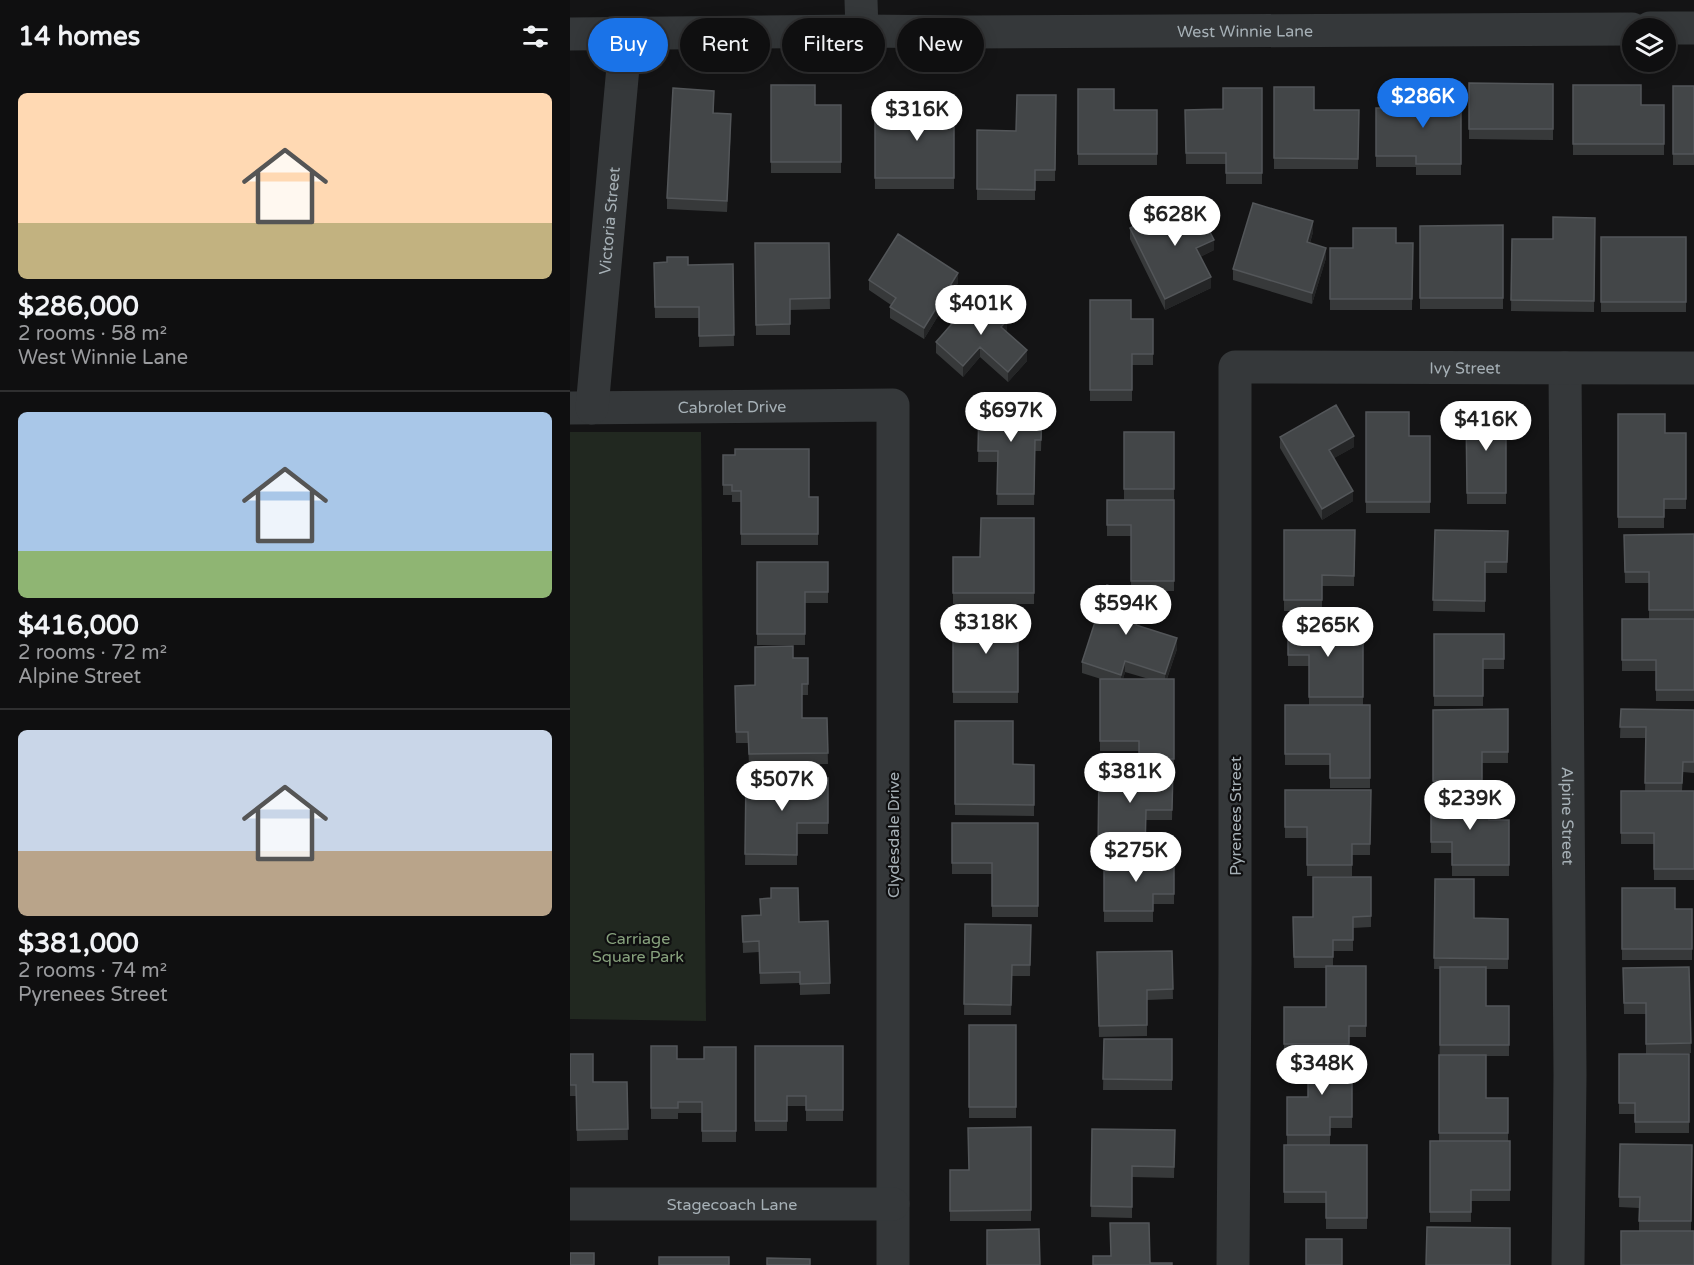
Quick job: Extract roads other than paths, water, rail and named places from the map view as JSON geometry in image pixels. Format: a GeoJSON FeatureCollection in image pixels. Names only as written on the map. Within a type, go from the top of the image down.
{"type":"FeatureCollection","features":[{"type":"Feature","properties":{"kind":"street","name":"West Winnie Lane"},"geometry":{"type":"LineString","coordinates":[[668,31],[862,15],[965,32],[1622,29]]}},
{"type":"Feature","properties":{"kind":"street"},"geometry":{"type":"LineString","coordinates":[[1676,28],[1694,28]]}},
{"type":"Feature","properties":{"kind":"street","name":"West Winnie Lane"},"geometry":{"type":"LineString","coordinates":[[570,34],[588,34]]}},
{"type":"Feature","properties":{"kind":"street","name":"Victoria Street"},"geometry":{"type":"LineString","coordinates":[[581,408],[621,72]]}},
{"type":"Feature","properties":{"kind":"street","name":"Ivy Street"},"geometry":{"type":"LineString","coordinates":[[1235,367],[1694,368]]}},
{"type":"Feature","properties":{"kind":"street","name":"Pyrenees Street"},"geometry":{"type":"LineString","coordinates":[[1233,1265],[1235,367]]}},
{"type":"Feature","properties":{"kind":"street","name":"Alpine Street"},"geometry":{"type":"LineString","coordinates":[[1565,368],[1570,1064],[1568,1265]]}},
{"type":"Feature","properties":{"kind":"street","name":"Cabrolet Drive"},"geometry":{"type":"LineString","coordinates":[[581,408],[893,405]]}},
{"type":"Feature","properties":{"kind":"street","name":"Clydesdale Drive"},"geometry":{"type":"LineString","coordinates":[[893,405],[893,1265]]}},
{"type":"Feature","properties":{"kind":"street","name":"Stagecoach Lane"},"geometry":{"type":"LineString","coordinates":[[570,1204],[893,1204]]}},
{"type":"Feature","properties":{"kind":"park label","name":"Carriage Square Park"},"geometry":{"type":"Point","coordinates":[638,947]}}]}
